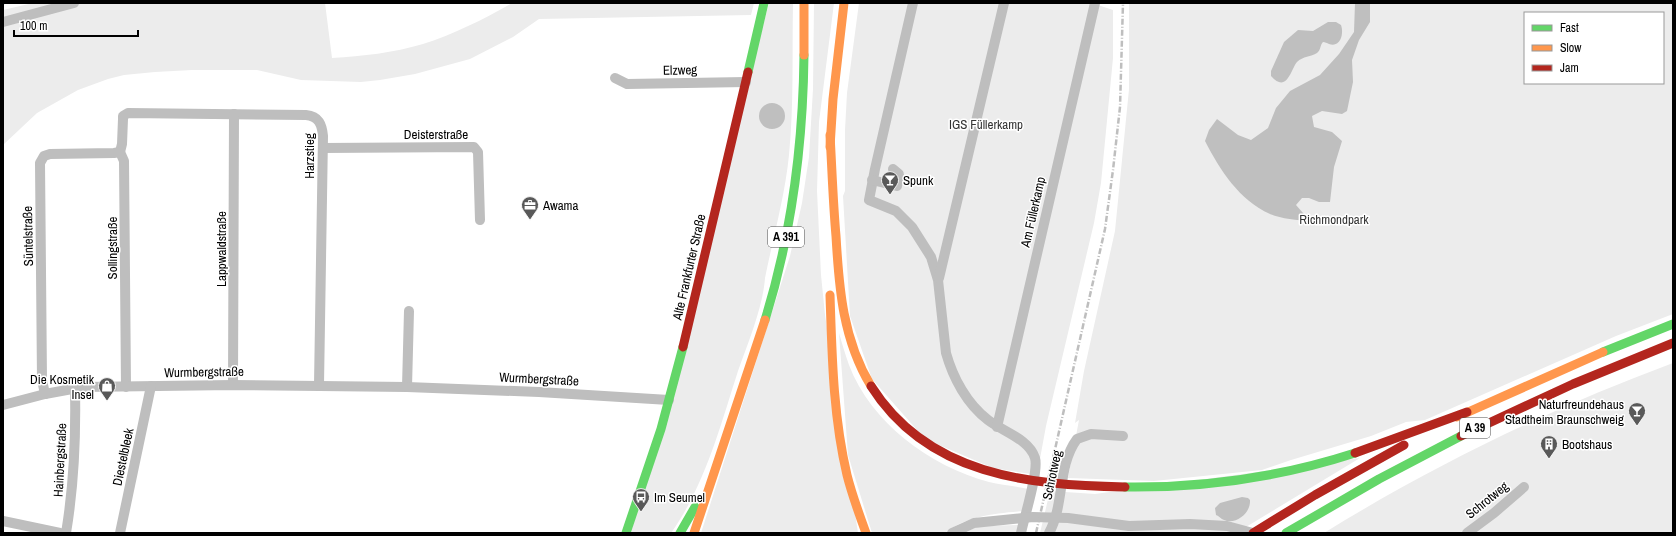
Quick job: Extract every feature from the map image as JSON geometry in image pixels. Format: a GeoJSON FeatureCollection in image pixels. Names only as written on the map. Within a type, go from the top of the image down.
{"type":"FeatureCollection","features":[{"type":"Feature","properties":{"kind":"main road","name":"Alte Frankfurter Straße"},"geometry":{"type":"LineString","coordinates":[[626,533],[669,400],[688,330],[764,3]]}},
{"type":"Feature","properties":{"kind":"main road","name":"A 391"},"geometry":{"type":"LineString","coordinates":[[680,533],[708,485],[719,462],[762,331],[783,255],[793,203],[799,156],[804,90],[804,3]]}},
{"type":"Feature","properties":{"kind":"main road"},"geometry":{"type":"LineString","coordinates":[[844,3],[830,136],[828,178],[830,282],[837,422],[844,466],[866,533]]}},
{"type":"Feature","properties":{"kind":"main road"},"geometry":{"type":"LineString","coordinates":[[830,136],[834,215],[844,319],[857,362],[880,400],[895,418],[930,447],[950,458],[971,467],[1015,478],[1089,486],[1159,488],[1262,476],[1327,462],[1372,448],[1467,412]]}},
{"type":"Feature","properties":{"kind":"main road","name":"A 39"},"geometry":{"type":"LineString","coordinates":[[1253,533],[1356,472],[1467,412],[1588,358],[1673,324]]}},
{"type":"Feature","properties":{"kind":"main road","name":"A 39"},"geometry":{"type":"LineString","coordinates":[[1286,533],[1355,492],[1476,428],[1586,377],[1673,342]]}},
{"type":"Feature","properties":{"kind":"main road"},"geometry":{"type":"LineString","coordinates":[[694,533],[719,462]]}},
{"type":"Feature","properties":{"kind":"street"},"geometry":{"type":"LineString","coordinates":[[3,22],[74,3]]}},
{"type":"Feature","properties":{"kind":"street"},"geometry":{"type":"LineString","coordinates":[[913,3],[872,180],[869,200],[896,211],[912,227],[931,257],[938,280],[949,365],[957,382],[968,399],[986,419],[1019,440],[1028,448],[1035,458],[1035,470],[1020,533]]}},
{"type":"Feature","properties":{"kind":"street"},"geometry":{"type":"LineString","coordinates":[[938,280],[946,254],[1004,3]]}},
{"type":"Feature","properties":{"kind":"street","name":"Am Füllerkamp"},"geometry":{"type":"LineString","coordinates":[[997,427],[1095,3]]}},
{"type":"Feature","properties":{"kind":"street","name":"Elzweg"},"geometry":{"type":"LineString","coordinates":[[615,78],[627,84],[746,82]]}},
{"type":"Feature","properties":{"kind":"street","name":"Harzstieg"},"geometry":{"type":"LineString","coordinates":[[128,113],[306,115],[315,118],[321,123],[323,148],[319,385]]}},
{"type":"Feature","properties":{"kind":"street","name":"Sollingstraße"},"geometry":{"type":"LineString","coordinates":[[126,387],[124,161],[120,152],[122,144],[122,120],[123,116],[128,113]]}},
{"type":"Feature","properties":{"kind":"street","name":"Lappwaldstraße"},"geometry":{"type":"LineString","coordinates":[[233,385],[234,114]]}},
{"type":"Feature","properties":{"kind":"street","name":"Deisterstraße"},"geometry":{"type":"LineString","coordinates":[[323,148],[474,147],[478,152],[480,220]]}},
{"type":"Feature","properties":{"kind":"street","name":"Süntelstraße"},"geometry":{"type":"LineString","coordinates":[[46,394],[42,380],[40,162],[44,156],[50,154],[120,152]]}},
{"type":"Feature","properties":{"kind":"street"},"geometry":{"type":"LineString","coordinates":[[872,180],[896,186],[899,174],[893,169]]}},
{"type":"Feature","properties":{"kind":"street"},"geometry":{"type":"LineString","coordinates":[[407,387],[409,311]]}},
{"type":"Feature","properties":{"kind":"street","name":"Wurmbergstraße"},"geometry":{"type":"LineString","coordinates":[[3,405],[46,394],[83,387],[233,385],[407,387],[539,392],[669,400]]}},
{"type":"Feature","properties":{"kind":"street","name":"Diestelbleek"},"geometry":{"type":"LineString","coordinates":[[120,533],[151,386]]}},
{"type":"Feature","properties":{"kind":"street","name":"Hainbergstraße"},"geometry":{"type":"LineString","coordinates":[[66,533],[74,472],[75,389]]}},
{"type":"Feature","properties":{"kind":"street","name":"Schrotweg"},"geometry":{"type":"LineString","coordinates":[[1049,533],[1058,510],[1069,454],[1077,438],[1091,434],[1123,436]]}},
{"type":"Feature","properties":{"kind":"street","name":"Schrotweg"},"geometry":{"type":"LineString","coordinates":[[1467,533],[1494,513],[1524,487]]}},
{"type":"Feature","properties":{"kind":"street","name":"Schrotweg"},"geometry":{"type":"LineString","coordinates":[[952,533],[974,523],[1033,517],[1086,520],[1129,530],[1190,524],[1227,526],[1253,533]]}},
{"type":"Feature","properties":{"kind":"street"},"geometry":{"type":"LineString","coordinates":[[3,521],[60,533]]}},
{"type":"Feature","properties":{"kind":"green space"},"geometry":{"type":"Polygon","coordinates":[[[33,3],[325,3],[332,58],[378,54],[423,44],[469,26],[512,3],[754,3],[751,15],[539,19],[513,37],[470,59],[415,74],[380,80],[361,82],[301,80],[257,70],[192,70],[124,75],[78,90],[37,113],[3,145],[3,10],[33,3]]]}},
{"type":"Feature","properties":{"kind":"green space"},"geometry":{"type":"Polygon","coordinates":[[[769,3],[793,3],[791,136],[782,201],[761,301],[718,434],[702,475],[683,515],[671,533],[631,533],[769,3]]]}},
{"type":"Feature","properties":{"kind":"green space"},"geometry":{"type":"Polygon","coordinates":[[[814,3],[834,3],[819,122],[817,191],[821,275],[825,315],[858,533],[701,533],[790,256],[802,203],[809,157],[813,89],[814,3]]]}},
{"type":"Feature","properties":{"kind":"green space","name":"IGS Füllerkamp"},"geometry":{"type":"Polygon","coordinates":[[[859,3],[1092,3],[1113,10],[1113,58],[1101,183],[1094,223],[1046,426],[1037,475],[993,468],[925,439],[872,379],[850,316],[843,196],[845,191],[845,130],[847,93],[859,3]]]}},
{"type":"Feature","properties":{"kind":"green space","name":"Richmondpark"},"geometry":{"type":"Polygon","coordinates":[[[1129,3],[1673,3],[1673,314],[1616,336],[1425,420],[1406,422],[1371,436],[1262,470],[1154,481],[1068,478],[1079,420],[1075,423],[1084,371],[1115,231],[1129,89],[1129,3]]]}},
{"type":"Feature","properties":{"kind":"green space"},"geometry":{"type":"Polygon","coordinates":[[[839,333],[849,365],[859,386],[872,406],[887,423],[905,439],[945,465],[967,475],[989,482],[1028,489],[1024,511],[982,516],[953,527],[945,533],[872,533],[848,455],[839,333]]]}},
{"type":"Feature","properties":{"kind":"green space"},"geometry":{"type":"Polygon","coordinates":[[[1673,363],[1673,533],[1324,533],[1408,484],[1494,439],[1583,399],[1673,363]]]}},
{"type":"Feature","properties":{"kind":"green space"},"geometry":{"type":"Polygon","coordinates":[[[1360,458],[1236,533],[1040,533],[1050,491],[1095,494],[1360,458]]]}},
{"type":"Feature","properties":{"kind":"green space"},"geometry":{"type":"Polygon","coordinates":[[[1020,525],[1018,533],[961,533],[980,526],[1020,525]]]}},
{"type":"Feature","properties":{"kind":"shaded area"},"geometry":{"type":"Polygon","coordinates":[[[1355,3],[1370,3],[1370,22],[1359,40],[1352,60],[1353,82],[1347,111],[1342,114],[1322,111],[1312,116],[1314,127],[1332,132],[1342,141],[1334,167],[1330,202],[1319,202],[1309,198],[1302,198],[1296,205],[1310,221],[1275,216],[1249,201],[1224,173],[1205,141],[1209,130],[1217,119],[1238,135],[1251,140],[1268,128],[1276,108],[1290,91],[1320,75],[1339,54],[1354,32],[1355,3]]]}},
{"type":"Feature","properties":{"kind":"shaded area"},"geometry":{"type":"Polygon","coordinates":[[[1328,22],[1336,22],[1341,25],[1342,36],[1339,42],[1333,45],[1323,42],[1317,53],[1297,62],[1285,81],[1276,81],[1271,76],[1271,71],[1284,42],[1298,30],[1313,31],[1328,22]]]}},
{"type":"Feature","properties":{"kind":"shaded area"},"geometry":{"type":"Polygon","coordinates":[[[772,103],[781,107],[785,116],[781,125],[772,129],[763,125],[759,116],[763,107],[772,103]]]}},
{"type":"Feature","properties":{"kind":"shaded area"},"geometry":{"type":"Polygon","coordinates":[[[1242,497],[1250,500],[1250,505],[1242,517],[1229,521],[1223,520],[1216,515],[1215,508],[1220,503],[1242,497]]]}},
{"type":"Feature","properties":{"kind":"railway"},"geometry":{"type":"LineString","coordinates":[[1036,533],[1105,229],[1120,107],[1123,3]]}},
{"type":"Feature","properties":{"kind":"traffic: fast"},"geometry":{"type":"LineString","coordinates":[[748,72],[764,3]]}},
{"type":"Feature","properties":{"kind":"traffic: fast"},"geometry":{"type":"LineString","coordinates":[[765,320],[782,255],[794,189],[801,123],[804,55]]}},
{"type":"Feature","properties":{"kind":"traffic: fast"},"geometry":{"type":"LineString","coordinates":[[1603,352],[1673,324]]}},
{"type":"Feature","properties":{"kind":"traffic: fast"},"geometry":{"type":"LineString","coordinates":[[626,533],[661,429],[683,347]]}},
{"type":"Feature","properties":{"kind":"traffic: fast"},"geometry":{"type":"LineString","coordinates":[[1286,533],[1379,479],[1461,436]]}},
{"type":"Feature","properties":{"kind":"traffic: fast"},"geometry":{"type":"LineString","coordinates":[[1125,487],[1155,487],[1213,483],[1271,475],[1299,469],[1355,453]]}},
{"type":"Feature","properties":{"kind":"traffic: fast"},"geometry":{"type":"LineString","coordinates":[[680,533],[695,507]]}},
{"type":"Feature","properties":{"kind":"traffic: slow"},"geometry":{"type":"LineString","coordinates":[[804,3],[804,55]]}},
{"type":"Feature","properties":{"kind":"traffic: slow"},"geometry":{"type":"LineString","coordinates":[[830,147],[833,99],[844,3]]}},
{"type":"Feature","properties":{"kind":"traffic: slow"},"geometry":{"type":"LineString","coordinates":[[830,135],[839,275],[844,314],[854,351],[871,386]]}},
{"type":"Feature","properties":{"kind":"traffic: slow"},"geometry":{"type":"LineString","coordinates":[[830,295],[834,385],[842,453],[849,482],[866,533]]}},
{"type":"Feature","properties":{"kind":"traffic: slow"},"geometry":{"type":"LineString","coordinates":[[694,533],[765,320]]}},
{"type":"Feature","properties":{"kind":"traffic: slow"},"geometry":{"type":"LineString","coordinates":[[1457,417],[1603,352]]}},
{"type":"Feature","properties":{"kind":"traffic: jam"},"geometry":{"type":"LineString","coordinates":[[683,347],[748,72]]}},
{"type":"Feature","properties":{"kind":"traffic: jam"},"geometry":{"type":"LineString","coordinates":[[1461,436],[1573,384],[1673,343]]}},
{"type":"Feature","properties":{"kind":"traffic: jam"},"geometry":{"type":"LineString","coordinates":[[871,386],[894,416],[921,439],[951,457],[983,470],[1017,478],[1053,483],[1125,487]]}},
{"type":"Feature","properties":{"kind":"traffic: jam"},"geometry":{"type":"LineString","coordinates":[[1355,453],[1467,412]]}},
{"type":"Feature","properties":{"kind":"traffic: jam"},"geometry":{"type":"LineString","coordinates":[[1253,533],[1315,495],[1404,445]]}},
{"type":"Feature","properties":{"kind":"place","name":"Spunk"},"geometry":{"type":"Point","coordinates":[890,195]}},
{"type":"Feature","properties":{"kind":"place","name":"Awama"},"geometry":{"type":"Point","coordinates":[530,220]}},
{"type":"Feature","properties":{"kind":"place","name":"Die Kosmetik Insel"},"geometry":{"type":"Point","coordinates":[107,401]}},
{"type":"Feature","properties":{"kind":"place","name":"Naturfreundehaus Stadtheim Braunschweig"},"geometry":{"type":"Point","coordinates":[1637,426]}},
{"type":"Feature","properties":{"kind":"place","name":"Bootshaus"},"geometry":{"type":"Point","coordinates":[1549,459]}},
{"type":"Feature","properties":{"kind":"place","name":"Im Seumel"},"geometry":{"type":"Point","coordinates":[641,512]}}]}
